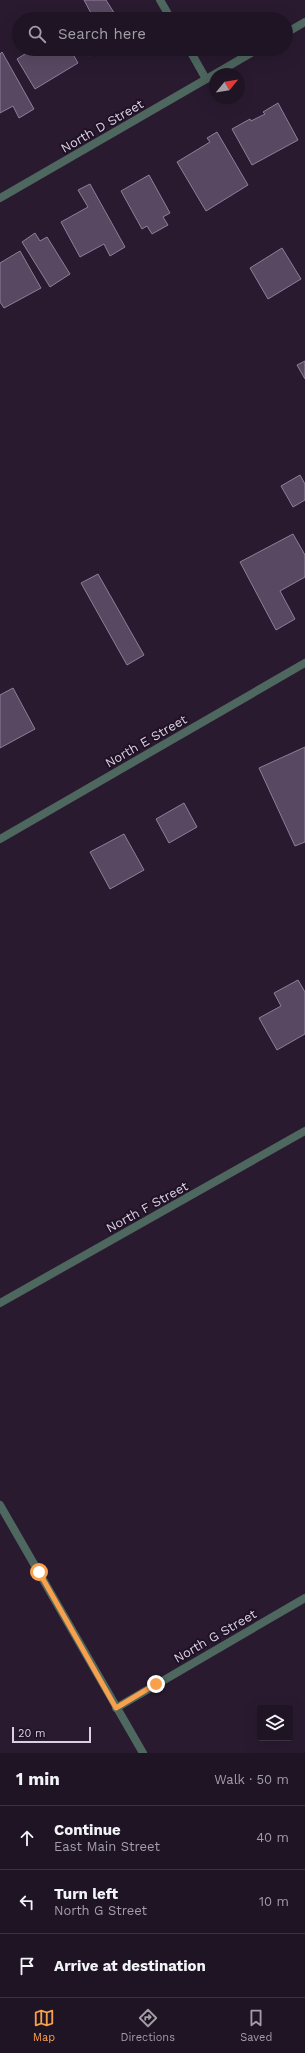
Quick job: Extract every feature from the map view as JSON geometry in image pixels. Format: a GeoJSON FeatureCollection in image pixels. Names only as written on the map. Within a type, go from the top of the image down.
{"type":"FeatureCollection","features":[{"type":"Feature","properties":{"kind":"street"},"geometry":{"type":"LineString","coordinates":[[160,0],[167,12]]}},
{"type":"Feature","properties":{"kind":"street"},"geometry":{"type":"LineString","coordinates":[[293,29],[305,22]]}},
{"type":"Feature","properties":{"kind":"street"},"geometry":{"type":"LineString","coordinates":[[193,56],[206,79]]}},
{"type":"Feature","properties":{"kind":"street","name":"North D Street"},"geometry":{"type":"LineString","coordinates":[[225,68],[246,56]]}},
{"type":"Feature","properties":{"kind":"street","name":"North D Street"},"geometry":{"type":"LineString","coordinates":[[0,198],[209,77]]}},
{"type":"Feature","properties":{"kind":"street","name":"North E Street"},"geometry":{"type":"LineString","coordinates":[[0,840],[305,663]]}},
{"type":"Feature","properties":{"kind":"street","name":"North F Street"},"geometry":{"type":"LineString","coordinates":[[0,1303],[305,1131]]}},
{"type":"Feature","properties":{"kind":"street"},"geometry":{"type":"LineString","coordinates":[[0,1504],[143,1753]]}},
{"type":"Feature","properties":{"kind":"street","name":"North G Street"},"geometry":{"type":"LineString","coordinates":[[116,1708],[305,1598]]}},
{"type":"Feature","properties":{"kind":"building"},"geometry":{"type":"Polygon","coordinates":[[[84,0],[106,0],[114,12],[90,12],[84,0]]]}},
{"type":"Feature","properties":{"kind":"building"},"geometry":{"type":"Polygon","coordinates":[[[2,52],[34,109],[19,118],[13,106],[0,113],[0,54],[2,52]]]}},
{"type":"Feature","properties":{"kind":"building"},"geometry":{"type":"Polygon","coordinates":[[[22,56],[74,56],[78,63],[35,89],[17,59],[22,56]]]}},
{"type":"Feature","properties":{"kind":"building"},"geometry":{"type":"Polygon","coordinates":[[[278,103],[298,140],[252,165],[232,129],[250,119],[251,121],[265,114],[263,112],[278,103]]]}},
{"type":"Feature","properties":{"kind":"building"},"geometry":{"type":"Polygon","coordinates":[[[217,132],[248,185],[206,211],[177,162],[210,142],[207,138],[217,132]]]}},
{"type":"Feature","properties":{"kind":"building"},"geometry":{"type":"Polygon","coordinates":[[[149,175],[170,213],[163,217],[168,225],[152,234],[147,226],[142,229],[121,191],[149,175]]]}},
{"type":"Feature","properties":{"kind":"building"},"geometry":{"type":"Polygon","coordinates":[[[90,184],[125,247],[110,256],[104,244],[80,257],[61,222],[88,207],[78,190],[90,184]]]}},
{"type":"Feature","properties":{"kind":"building"},"geometry":{"type":"Polygon","coordinates":[[[35,233],[40,241],[47,237],[70,274],[50,287],[22,242],[35,233]]]}},
{"type":"Feature","properties":{"kind":"building"},"geometry":{"type":"Polygon","coordinates":[[[282,248],[301,279],[268,299],[250,268],[282,248]]]}},
{"type":"Feature","properties":{"kind":"building"},"geometry":{"type":"Polygon","coordinates":[[[20,251],[41,288],[4,308],[0,302],[0,263],[20,251]]]}},
{"type":"Feature","properties":{"kind":"building"},"geometry":{"type":"Polygon","coordinates":[[[305,361],[305,379],[297,365],[305,361]]]}},
{"type":"Feature","properties":{"kind":"building"},"geometry":{"type":"Polygon","coordinates":[[[300,475],[305,484],[305,500],[293,507],[281,486],[300,475]]]}},
{"type":"Feature","properties":{"kind":"building"},"geometry":{"type":"Polygon","coordinates":[[[293,534],[305,555],[305,577],[280,591],[295,619],[276,630],[240,562],[293,534]]]}},
{"type":"Feature","properties":{"kind":"building"},"geometry":{"type":"Polygon","coordinates":[[[98,574],[144,655],[127,665],[81,583],[98,574]]]}},
{"type":"Feature","properties":{"kind":"building"},"geometry":{"type":"Polygon","coordinates":[[[13,688],[35,729],[0,748],[0,695],[13,688]]]}},
{"type":"Feature","properties":{"kind":"building"},"geometry":{"type":"Polygon","coordinates":[[[305,747],[305,842],[295,846],[259,768],[305,747]]]}},
{"type":"Feature","properties":{"kind":"building"},"geometry":{"type":"Polygon","coordinates":[[[184,803],[197,827],[169,843],[156,819],[184,803]]]}},
{"type":"Feature","properties":{"kind":"building"},"geometry":{"type":"Polygon","coordinates":[[[124,834],[144,870],[110,889],[90,852],[124,834]]]}},
{"type":"Feature","properties":{"kind":"building"},"geometry":{"type":"Polygon","coordinates":[[[298,980],[305,992],[305,1034],[277,1050],[259,1018],[281,1006],[274,993],[298,980]]]}},
{"type":"Feature","properties":{"kind":"route"},"geometry":{"type":"LineString","coordinates":[[39,1572],[116,1708],[156,1684]]}}]}
